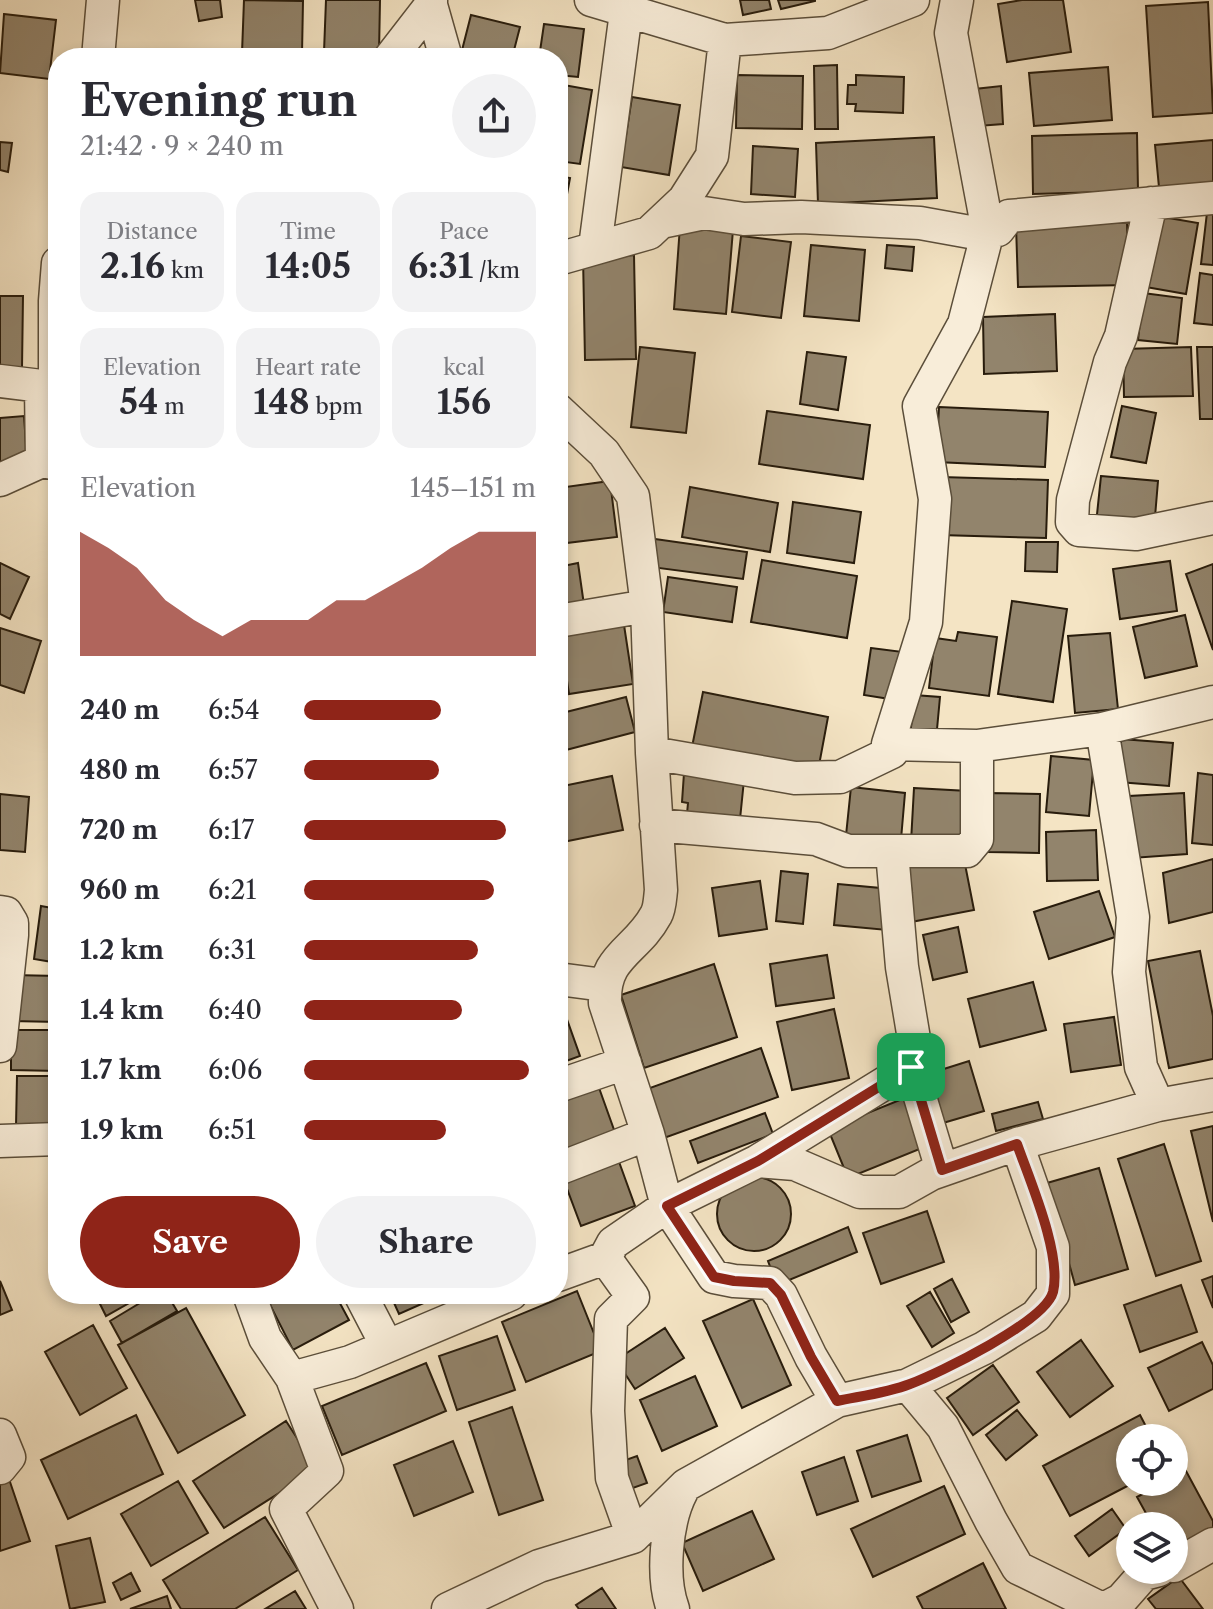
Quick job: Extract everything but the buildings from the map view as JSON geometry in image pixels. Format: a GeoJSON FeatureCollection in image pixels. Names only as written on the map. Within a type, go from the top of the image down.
{"type":"FeatureCollection","features":[{"type":"Feature","properties":{"kind":"street"},"geometry":{"type":"LineString","coordinates":[[99,48],[103,0]]}},
{"type":"Feature","properties":{"kind":"street"},"geometry":{"type":"LineString","coordinates":[[591,0],[725,40],[828,33],[881,6],[913,0]]}},
{"type":"Feature","properties":{"kind":"street"},"geometry":{"type":"LineString","coordinates":[[652,753],[795,778],[840,777],[892,752],[888,744],[926,622],[935,499],[919,406],[964,324],[988,231],[951,33],[957,0]]}},
{"type":"Feature","properties":{"kind":"street"},"geometry":{"type":"LineString","coordinates":[[397,48],[431,2]]}},
{"type":"Feature","properties":{"kind":"street"},"geometry":{"type":"LineString","coordinates":[[431,2],[443,48]]}},
{"type":"Feature","properties":{"kind":"street"},"geometry":{"type":"LineString","coordinates":[[595,247],[626,12]]}},
{"type":"Feature","properties":{"kind":"street"},"geometry":{"type":"LineString","coordinates":[[568,256],[649,233],[684,200],[712,156],[725,40]]}},
{"type":"Feature","properties":{"kind":"street"},"geometry":{"type":"LineString","coordinates":[[661,222],[704,213],[744,219],[801,217],[920,223],[970,232],[998,230],[1009,216],[1213,198]]}},
{"type":"Feature","properties":{"kind":"street"},"geometry":{"type":"LineString","coordinates":[[1151,203],[1121,336],[1110,362],[1073,500],[1072,522],[1079,530],[1136,534],[1213,518]]}},
{"type":"Feature","properties":{"kind":"street"},"geometry":{"type":"LineString","coordinates":[[0,381],[48,387]]}},
{"type":"Feature","properties":{"kind":"street"},"geometry":{"type":"LineString","coordinates":[[568,419],[604,453],[633,496],[647,606],[661,890],[658,912],[635,945],[612,964],[604,985],[605,1003],[648,1134],[667,1206],[714,1277],[770,1283],[781,1295],[811,1357],[837,1401]]}},
{"type":"Feature","properties":{"kind":"street"},"geometry":{"type":"LineString","coordinates":[[0,480],[48,463]]}},
{"type":"Feature","properties":{"kind":"street"},"geometry":{"type":"LineString","coordinates":[[568,619],[647,606]]}},
{"type":"Feature","properties":{"kind":"street"},"geometry":{"type":"LineString","coordinates":[[888,744],[977,746],[1102,729],[1213,702]]}},
{"type":"Feature","properties":{"kind":"street"},"geometry":{"type":"LineString","coordinates":[[1102,729],[1133,917],[1129,972],[1141,1067],[1158,1105]]}},
{"type":"Feature","properties":{"kind":"street"},"geometry":{"type":"LineString","coordinates":[[656,825],[816,839],[848,851],[967,851],[977,839],[977,746]]}},
{"type":"Feature","properties":{"kind":"street"},"geometry":{"type":"LineString","coordinates":[[892,852],[902,967],[914,1039],[911,1067],[942,1170]]}},
{"type":"Feature","properties":{"kind":"street"},"geometry":{"type":"LineString","coordinates":[[0,912],[6,913],[12,923],[0,1046]]}},
{"type":"Feature","properties":{"kind":"street"},"geometry":{"type":"LineString","coordinates":[[568,980],[604,985]]}},
{"type":"Feature","properties":{"kind":"street"},"geometry":{"type":"LineString","coordinates":[[568,1083],[625,1063]]}},
{"type":"Feature","properties":{"kind":"street"},"geometry":{"type":"LineString","coordinates":[[568,1271],[605,1258],[613,1243],[667,1206],[758,1161],[911,1067]]}},
{"type":"Feature","properties":{"kind":"street"},"geometry":{"type":"LineString","coordinates":[[758,1161],[795,1164],[860,1192],[899,1192],[942,1170],[1017,1144],[1158,1105],[1213,1095]]}},
{"type":"Feature","properties":{"kind":"street"},"geometry":{"type":"LineString","coordinates":[[568,1165],[648,1134]]}},
{"type":"Feature","properties":{"kind":"street"},"geometry":{"type":"LineString","coordinates":[[0,1141],[48,1139]]}},
{"type":"Feature","properties":{"kind":"street"},"geometry":{"type":"LineString","coordinates":[[448,1609],[539,1566],[633,1537],[686,1485],[837,1401],[908,1385],[984,1348],[1036,1316],[1053,1294],[1053,1247],[1017,1144]]}},
{"type":"Feature","properties":{"kind":"street"},"geometry":{"type":"LineString","coordinates":[[605,1258],[633,1297],[611,1319],[608,1411],[612,1478],[633,1537]]}},
{"type":"Feature","properties":{"kind":"street"},"geometry":{"type":"LineString","coordinates":[[253,1304],[265,1338],[292,1378],[327,1471],[286,1509],[337,1609]]}},
{"type":"Feature","properties":{"kind":"street"},"geometry":{"type":"LineString","coordinates":[[365,1304],[387,1346]]}},
{"type":"Feature","properties":{"kind":"street"},"geometry":{"type":"LineString","coordinates":[[292,1378],[350,1362],[487,1304]]}},
{"type":"Feature","properties":{"kind":"street"},"geometry":{"type":"LineString","coordinates":[[908,1385],[943,1427],[1018,1568],[1103,1609],[1121,1600],[1135,1584]]}},
{"type":"Feature","properties":{"kind":"street"},"geometry":{"type":"LineString","coordinates":[[0,1435],[9,1457],[0,1468]]}},
{"type":"Feature","properties":{"kind":"street"},"geometry":{"type":"LineString","coordinates":[[673,1609],[666,1551],[677,1501],[686,1485]]}},
{"type":"Feature","properties":{"kind":"street"},"geometry":{"type":"LineString","coordinates":[[1188,1558],[1213,1544]]}},
{"type":"Feature","properties":{"kind":"route"},"geometry":{"type":"LineString","coordinates":[[911,1067],[942,1170],[1017,1144],[1053,1247],[1053,1294],[1036,1316],[984,1348],[908,1385],[837,1401],[811,1357],[781,1295],[770,1283],[714,1277],[667,1206],[758,1161],[911,1067]]}}]}
